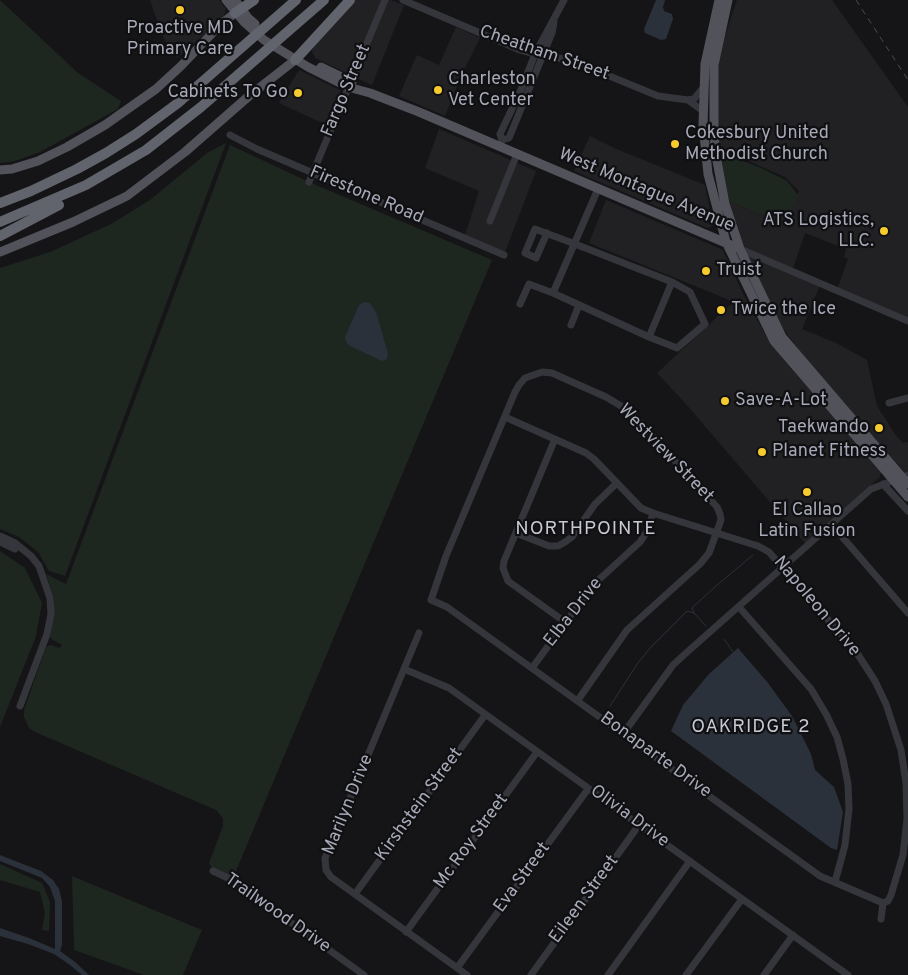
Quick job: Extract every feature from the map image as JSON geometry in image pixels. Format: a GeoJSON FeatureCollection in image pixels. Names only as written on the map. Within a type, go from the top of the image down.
{"type":"FeatureCollection","features":[{"type":"Feature","properties":{"kind":"highway"},"geometry":{"type":"LineString","coordinates":[[237,7],[254,0]]}},
{"type":"Feature","properties":{"kind":"highway"},"geometry":{"type":"LineString","coordinates":[[0,203],[48,183],[122,144],[178,103],[296,0]]}},
{"type":"Feature","properties":{"kind":"highway"},"geometry":{"type":"LineString","coordinates":[[0,236],[111,176],[136,160],[152,145],[201,107],[324,0]]}},
{"type":"Feature","properties":{"kind":"highway"},"geometry":{"type":"LineString","coordinates":[[297,58],[350,0]]}},
{"type":"Feature","properties":{"kind":"highway"},"geometry":{"type":"LineString","coordinates":[[0,222],[86,185],[152,145]]}},
{"type":"Feature","properties":{"kind":"main road","name":"West Montague Avenue"},"geometry":{"type":"LineString","coordinates":[[226,0],[237,7],[297,58],[350,84],[501,143],[518,154],[740,249]]}},
{"type":"Feature","properties":{"kind":"main road"},"geometry":{"type":"LineString","coordinates":[[719,0],[705,64],[703,110],[706,164],[726,242],[774,341],[903,479]]}},
{"type":"Feature","properties":{"kind":"main road"},"geometry":{"type":"LineString","coordinates":[[728,0],[714,65],[714,127],[725,204],[740,249],[782,336],[903,479],[908,498]]}},
{"type":"Feature","properties":{"kind":"main road"},"geometry":{"type":"LineString","coordinates":[[0,170],[38,161],[68,147],[111,121],[156,89],[181,66],[237,7]]}},
{"type":"Feature","properties":{"kind":"main road"},"geometry":{"type":"LineString","coordinates":[[0,252],[73,222],[127,196],[185,152],[249,96],[297,58]]}},
{"type":"Feature","properties":{"kind":"street","name":"Fargo Street"},"geometry":{"type":"LineString","coordinates":[[309,182],[385,0]]}},
{"type":"Feature","properties":{"kind":"street","name":"Cheatham Street"},"geometry":{"type":"LineString","coordinates":[[403,0],[520,50],[573,61],[658,96],[688,100],[703,110]]}},
{"type":"Feature","properties":{"kind":"street"},"geometry":{"type":"LineString","coordinates":[[501,143],[500,134],[564,0]]}},
{"type":"Feature","properties":{"kind":"street"},"geometry":{"type":"LineString","coordinates":[[688,100],[694,99],[703,88]]}},
{"type":"Feature","properties":{"kind":"street","name":"Firestone Road"},"geometry":{"type":"LineString","coordinates":[[230,135],[504,255]]}},
{"type":"Feature","properties":{"kind":"street"},"geometry":{"type":"LineString","coordinates":[[490,221],[518,154]]}},
{"type":"Feature","properties":{"kind":"street"},"geometry":{"type":"LineString","coordinates":[[552,293],[598,189]]}},
{"type":"Feature","properties":{"kind":"street"},"geometry":{"type":"LineString","coordinates":[[520,304],[529,284],[676,348],[705,324],[690,292],[672,282],[547,233]]}},
{"type":"Feature","properties":{"kind":"street","name":"West Montague Avenue"},"geometry":{"type":"LineString","coordinates":[[740,249],[908,321]]}},
{"type":"Feature","properties":{"kind":"street"},"geometry":{"type":"LineString","coordinates":[[649,337],[672,282]]}},
{"type":"Feature","properties":{"kind":"street"},"geometry":{"type":"LineString","coordinates":[[571,325],[579,305]]}},
{"type":"Feature","properties":{"kind":"street","name":"Westview Street"},"geometry":{"type":"LineString","coordinates":[[431,600],[446,556],[519,385],[525,378],[542,372],[552,373],[606,397],[621,406],[634,416],[717,507],[721,520],[709,553],[700,564],[628,630],[578,700]]}},
{"type":"Feature","properties":{"kind":"street"},"geometry":{"type":"LineString","coordinates":[[888,403],[908,398]]}},
{"type":"Feature","properties":{"kind":"street","name":"Napoleon Drive"},"geometry":{"type":"LineString","coordinates":[[505,417],[586,453],[636,504],[653,513],[758,546],[769,552],[857,653],[875,681],[905,749],[907,819],[903,855],[891,895],[888,901],[884,903],[881,919]]}},
{"type":"Feature","properties":{"kind":"street"},"geometry":{"type":"LineString","coordinates":[[555,438],[504,561],[503,568],[508,581],[565,622]]}},
{"type":"Feature","properties":{"kind":"street"},"geometry":{"type":"LineString","coordinates":[[623,734],[673,665],[871,489],[903,479]]}},
{"type":"Feature","properties":{"kind":"street"},"geometry":{"type":"LineString","coordinates":[[516,533],[549,546],[558,546],[572,536],[595,504],[617,483]]}},
{"type":"Feature","properties":{"kind":"street"},"geometry":{"type":"LineString","coordinates":[[883,484],[908,512]]}},
{"type":"Feature","properties":{"kind":"street","name":"Elba Drive"},"geometry":{"type":"LineString","coordinates":[[532,668],[593,585],[640,542],[648,530],[653,513]]}},
{"type":"Feature","properties":{"kind":"street"},"geometry":{"type":"LineString","coordinates":[[832,525],[908,614]]}},
{"type":"Feature","properties":{"kind":"street"},"geometry":{"type":"LineString","coordinates":[[0,536],[22,548],[31,556],[48,590],[51,606],[50,621],[45,640],[20,706]]}},
{"type":"Feature","properties":{"kind":"street"},"geometry":{"type":"LineString","coordinates":[[0,542],[20,552],[38,568]]}},
{"type":"Feature","properties":{"kind":"street","name":"Bonaparte Drive"},"geometry":{"type":"LineString","coordinates":[[431,600],[447,607],[820,876],[884,903]]}},
{"type":"Feature","properties":{"kind":"street"},"geometry":{"type":"LineString","coordinates":[[740,607],[811,689],[826,714],[836,737],[848,784],[849,809],[845,845],[835,882]]}},
{"type":"Feature","properties":{"kind":"street","name":"Marilyn Drive"},"geometry":{"type":"LineString","coordinates":[[419,633],[325,858],[326,870],[331,877],[467,975]]}},
{"type":"Feature","properties":{"kind":"street","name":"Olivia Drive"},"geometry":{"type":"LineString","coordinates":[[404,669],[449,688],[793,935],[844,974]]}},
{"type":"Feature","properties":{"kind":"street","name":"Kirshstein Street"},"geometry":{"type":"LineString","coordinates":[[355,894],[485,715]]}},
{"type":"Feature","properties":{"kind":"street","name":"Mc Roy Street"},"geometry":{"type":"LineString","coordinates":[[406,932],[538,752]]}},
{"type":"Feature","properties":{"kind":"street","name":"Eva Street"},"geometry":{"type":"LineString","coordinates":[[457,968],[588,788]]}},
{"type":"Feature","properties":{"kind":"street","name":"Eileen Street"},"geometry":{"type":"LineString","coordinates":[[531,975],[639,825]]}},
{"type":"Feature","properties":{"kind":"street"},"geometry":{"type":"LineString","coordinates":[[608,975],[690,861]]}},
{"type":"Feature","properties":{"kind":"street","name":"Trailwood Drive"},"geometry":{"type":"LineString","coordinates":[[213,871],[232,880],[364,975]]}},
{"type":"Feature","properties":{"kind":"street"},"geometry":{"type":"LineString","coordinates":[[686,975],[742,899]]}},
{"type":"Feature","properties":{"kind":"street"},"geometry":{"type":"LineString","coordinates":[[764,975],[793,935]]}},
{"type":"Feature","properties":{"kind":"shaded area"},"geometry":{"type":"Polygon","coordinates":[[[0,0],[78,73],[121,101],[118,109],[40,152],[15,161],[0,163],[0,0]]]}},
{"type":"Feature","properties":{"kind":"shaded area"},"geometry":{"type":"Polygon","coordinates":[[[150,0],[219,0],[226,9],[223,18],[177,58],[163,37],[150,0]]]}},
{"type":"Feature","properties":{"kind":"shaded area"},"geometry":{"type":"Polygon","coordinates":[[[355,0],[390,0],[404,5],[372,85],[315,58],[312,51],[313,45],[355,0]]]}},
{"type":"Feature","properties":{"kind":"shaded area"},"geometry":{"type":"Polygon","coordinates":[[[656,0],[665,0],[664,11],[672,14],[673,19],[666,39],[661,40],[645,33],[644,29],[656,0]]]}},
{"type":"Feature","properties":{"kind":"shaded area"},"geometry":{"type":"Polygon","coordinates":[[[737,0],[832,0],[908,107],[908,321],[837,290],[848,259],[844,257],[846,249],[805,233],[792,271],[821,283],[802,329],[836,343],[867,360],[877,406],[895,434],[903,443],[908,442],[908,476],[814,369],[788,336],[752,269],[753,266],[741,241],[726,200],[784,225],[799,191],[785,177],[723,150],[718,150],[716,92],[719,54],[737,0]]]}},
{"type":"Feature","properties":{"kind":"shaded area"},"geometry":{"type":"Polygon","coordinates":[[[456,27],[480,38],[461,76],[445,116],[399,96],[417,55],[439,65],[456,27]]]}},
{"type":"Feature","properties":{"kind":"shaded area"},"geometry":{"type":"Polygon","coordinates":[[[299,70],[340,90],[339,107],[331,127],[279,103],[299,70]]]}},
{"type":"Feature","properties":{"kind":"shaded area"},"geometry":{"type":"Polygon","coordinates":[[[439,129],[536,171],[504,255],[464,238],[479,191],[425,168],[439,129]]]}},
{"type":"Feature","properties":{"kind":"shaded area"},"geometry":{"type":"Polygon","coordinates":[[[590,136],[614,148],[705,185],[713,225],[709,228],[705,227],[574,171],[590,136]]]}},
{"type":"Feature","properties":{"kind":"shaded area"},"geometry":{"type":"Polygon","coordinates":[[[226,143],[65,576],[49,571],[38,552],[19,537],[0,529],[0,268],[50,252],[111,224],[150,200],[207,153],[226,143]]]}},
{"type":"Feature","properties":{"kind":"shaded area"},"geometry":{"type":"Polygon","coordinates":[[[230,145],[309,182],[492,260],[233,878],[212,868],[209,863],[223,826],[223,818],[216,810],[35,732],[29,728],[24,717],[24,710],[46,647],[50,645],[60,648],[62,645],[50,638],[54,598],[46,574],[66,584],[230,145]]]}},
{"type":"Feature","properties":{"kind":"shaded area"},"geometry":{"type":"Polygon","coordinates":[[[718,151],[761,168],[787,181],[798,195],[784,225],[726,200],[718,151]]]}},
{"type":"Feature","properties":{"kind":"shaded area"},"geometry":{"type":"Polygon","coordinates":[[[606,200],[723,250],[743,294],[765,334],[784,360],[881,472],[880,477],[805,543],[686,404],[657,373],[732,303],[727,299],[589,243],[606,200]]]}},
{"type":"Feature","properties":{"kind":"shaded area"},"geometry":{"type":"Polygon","coordinates":[[[364,302],[370,303],[376,312],[388,353],[387,359],[382,361],[350,346],[346,342],[345,337],[359,305],[364,302]]]}},
{"type":"Feature","properties":{"kind":"shaded area"},"geometry":{"type":"Polygon","coordinates":[[[0,551],[25,568],[42,603],[36,636],[0,727],[0,551]]]}},
{"type":"Feature","properties":{"kind":"shaded area"},"geometry":{"type":"Polygon","coordinates":[[[738,648],[768,683],[792,716],[811,754],[815,770],[834,787],[843,812],[837,850],[831,848],[671,731],[683,705],[709,674],[738,648]]]}},
{"type":"Feature","properties":{"kind":"shaded area"},"geometry":{"type":"Polygon","coordinates":[[[0,855],[41,871],[53,880],[59,889],[62,901],[62,945],[60,951],[89,975],[82,975],[54,954],[0,936],[0,928],[55,949],[55,901],[50,887],[42,878],[0,861],[0,855]]]}},
{"type":"Feature","properties":{"kind":"shaded area"},"geometry":{"type":"Polygon","coordinates":[[[0,864],[42,883],[50,902],[49,931],[42,930],[45,913],[40,892],[0,880],[0,864]]]}},
{"type":"Feature","properties":{"kind":"shaded area"},"geometry":{"type":"Polygon","coordinates":[[[72,876],[202,930],[183,975],[144,975],[74,950],[72,876]]]}},
{"type":"Feature","properties":{"kind":"waterway"},"geometry":{"type":"LineString","coordinates":[[706,626],[692,608],[753,555]]}},
{"type":"Feature","properties":{"kind":"waterway"},"geometry":{"type":"LineString","coordinates":[[610,706],[638,663],[651,647],[687,611],[694,613]]}},
{"type":"Feature","properties":{"kind":"waterway"},"geometry":{"type":"LineString","coordinates":[[724,639],[733,652]]}},
{"type":"Feature","properties":{"kind":"railway"},"geometry":{"type":"LineString","coordinates":[[856,0],[908,80]]}},
{"type":"Feature","properties":{"kind":"place","name":"Proactive MD Primary Care"},"geometry":{"type":"Point","coordinates":[180,10]}},
{"type":"Feature","properties":{"kind":"place","name":"Charleston Vet Center"},"geometry":{"type":"Point","coordinates":[438,90]}},
{"type":"Feature","properties":{"kind":"place","name":"Cabinets To Go"},"geometry":{"type":"Point","coordinates":[298,93]}},
{"type":"Feature","properties":{"kind":"place","name":"Cokesbury United Methodist Church"},"geometry":{"type":"Point","coordinates":[675,144]}},
{"type":"Feature","properties":{"kind":"place","name":"ATS Logistics, LLC."},"geometry":{"type":"Point","coordinates":[884,231]}},
{"type":"Feature","properties":{"kind":"place","name":"Truist"},"geometry":{"type":"Point","coordinates":[706,271]}},
{"type":"Feature","properties":{"kind":"place","name":"Twice the Ice"},"geometry":{"type":"Point","coordinates":[721,310]}},
{"type":"Feature","properties":{"kind":"place","name":"Save-A-Lot"},"geometry":{"type":"Point","coordinates":[725,401]}},
{"type":"Feature","properties":{"kind":"place","name":"Taekwando"},"geometry":{"type":"Point","coordinates":[879,428]}},
{"type":"Feature","properties":{"kind":"place","name":"Planet Fitness"},"geometry":{"type":"Point","coordinates":[762,452]}},
{"type":"Feature","properties":{"kind":"place","name":"El Callao Latin Fusion"},"geometry":{"type":"Point","coordinates":[807,492]}},
{"type":"Feature","properties":{"kind":"district","name":"NORTHPOINTE"},"geometry":{"type":"Point","coordinates":[586,530]}},
{"type":"Feature","properties":{"kind":"district","name":"OAKRIDGE 2"},"geometry":{"type":"Point","coordinates":[751,728]}}]}
